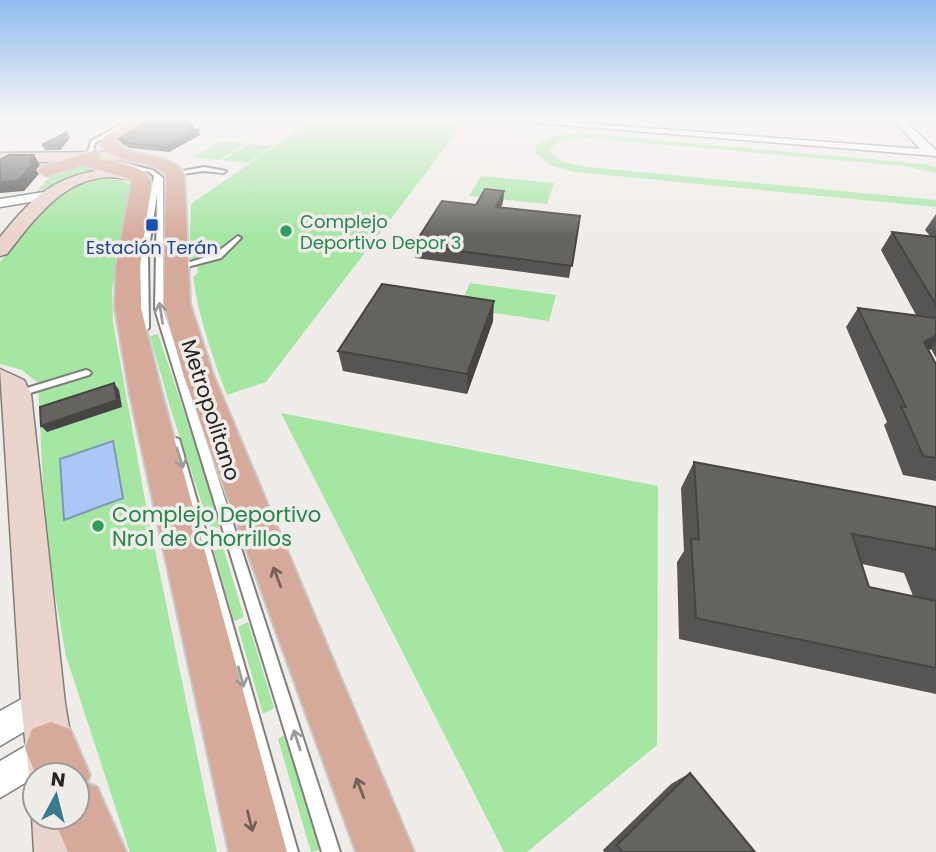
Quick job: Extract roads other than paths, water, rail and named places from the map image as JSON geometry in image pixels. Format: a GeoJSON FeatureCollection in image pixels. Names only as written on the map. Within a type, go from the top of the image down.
{"type":"FeatureCollection","features":[{"type":"Feature","properties":{"kind":"main road"},"geometry":{"type":"LineString","coordinates":[[0,158],[53,164],[71,158]]}},
{"type":"Feature","properties":{"kind":"main road"},"geometry":{"type":"LineString","coordinates":[[92,158],[133,173],[155,172]]}},
{"type":"Feature","properties":{"kind":"main road"},"geometry":{"type":"LineString","coordinates":[[127,158],[155,172]]}},
{"type":"Feature","properties":{"kind":"main road"},"geometry":{"type":"LineString","coordinates":[[0,250],[53,164]]}},
{"type":"Feature","properties":{"kind":"main road"},"geometry":{"type":"LineString","coordinates":[[0,226],[35,196],[64,183],[93,175],[155,172]]}},
{"type":"Feature","properties":{"kind":"main road"},"geometry":{"type":"LineString","coordinates":[[155,172],[174,268],[177,304],[199,377],[385,852]]}},
{"type":"Feature","properties":{"kind":"main road"},"geometry":{"type":"LineString","coordinates":[[155,172],[142,191],[128,267],[128,308],[145,390],[258,852]]}},
{"type":"Feature","properties":{"kind":"main road"},"geometry":{"type":"LineString","coordinates":[[9,386],[52,750]]}},
{"type":"Feature","properties":{"kind":"main road"},"geometry":{"type":"LineString","coordinates":[[58,831],[60,852]]}},
{"type":"Feature","properties":{"kind":"main road"},"geometry":{"type":"LineString","coordinates":[[88,831],[97,852]]}},
{"type":"Feature","properties":{"kind":"street"},"geometry":{"type":"LineString","coordinates":[[0,203],[35,196]]}},
{"type":"Feature","properties":{"kind":"street"},"geometry":{"type":"LineString","coordinates":[[0,730],[52,750]]}},
{"type":"Feature","properties":{"kind":"street"},"geometry":{"type":"LineString","coordinates":[[0,781],[52,750]]}},
{"type":"Feature","properties":{"kind":"lane"},"geometry":{"type":"LineString","coordinates":[[155,172],[204,169],[223,171]]}},
{"type":"Feature","properties":{"kind":"lane","name":"Metropolitano"},"geometry":{"type":"LineString","coordinates":[[155,172],[144,254],[143,315],[147,346],[163,405]]}},
{"type":"Feature","properties":{"kind":"lane","name":"Metropolitano"},"geometry":{"type":"LineString","coordinates":[[155,172],[162,184],[158,286],[164,329],[331,852]]}},
{"type":"Feature","properties":{"kind":"lane"},"geometry":{"type":"LineString","coordinates":[[174,268],[218,256],[238,238]]}},
{"type":"Feature","properties":{"kind":"lane"},"geometry":{"type":"LineString","coordinates":[[9,386],[86,373]]}},
{"type":"Feature","properties":{"kind":"lane"},"geometry":{"type":"LineString","coordinates":[[171,430],[191,493],[289,852]]}},
{"type":"Feature","properties":{"kind":"water"},"geometry":{"type":"Polygon","coordinates":[[[113,441],[123,498],[64,520],[60,459],[113,441]]]}},
{"type":"Feature","properties":{"kind":"place","name":"Estación Terán"},"geometry":{"type":"Point","coordinates":[152,225]}},
{"type":"Feature","properties":{"kind":"place","name":"Complejo Deportivo Depor 3"},"geometry":{"type":"Point","coordinates":[286,231]}},
{"type":"Feature","properties":{"kind":"place","name":"Complejo Deportivo Nro1 de Chorrillos"},"geometry":{"type":"Point","coordinates":[98,526]}}]}
